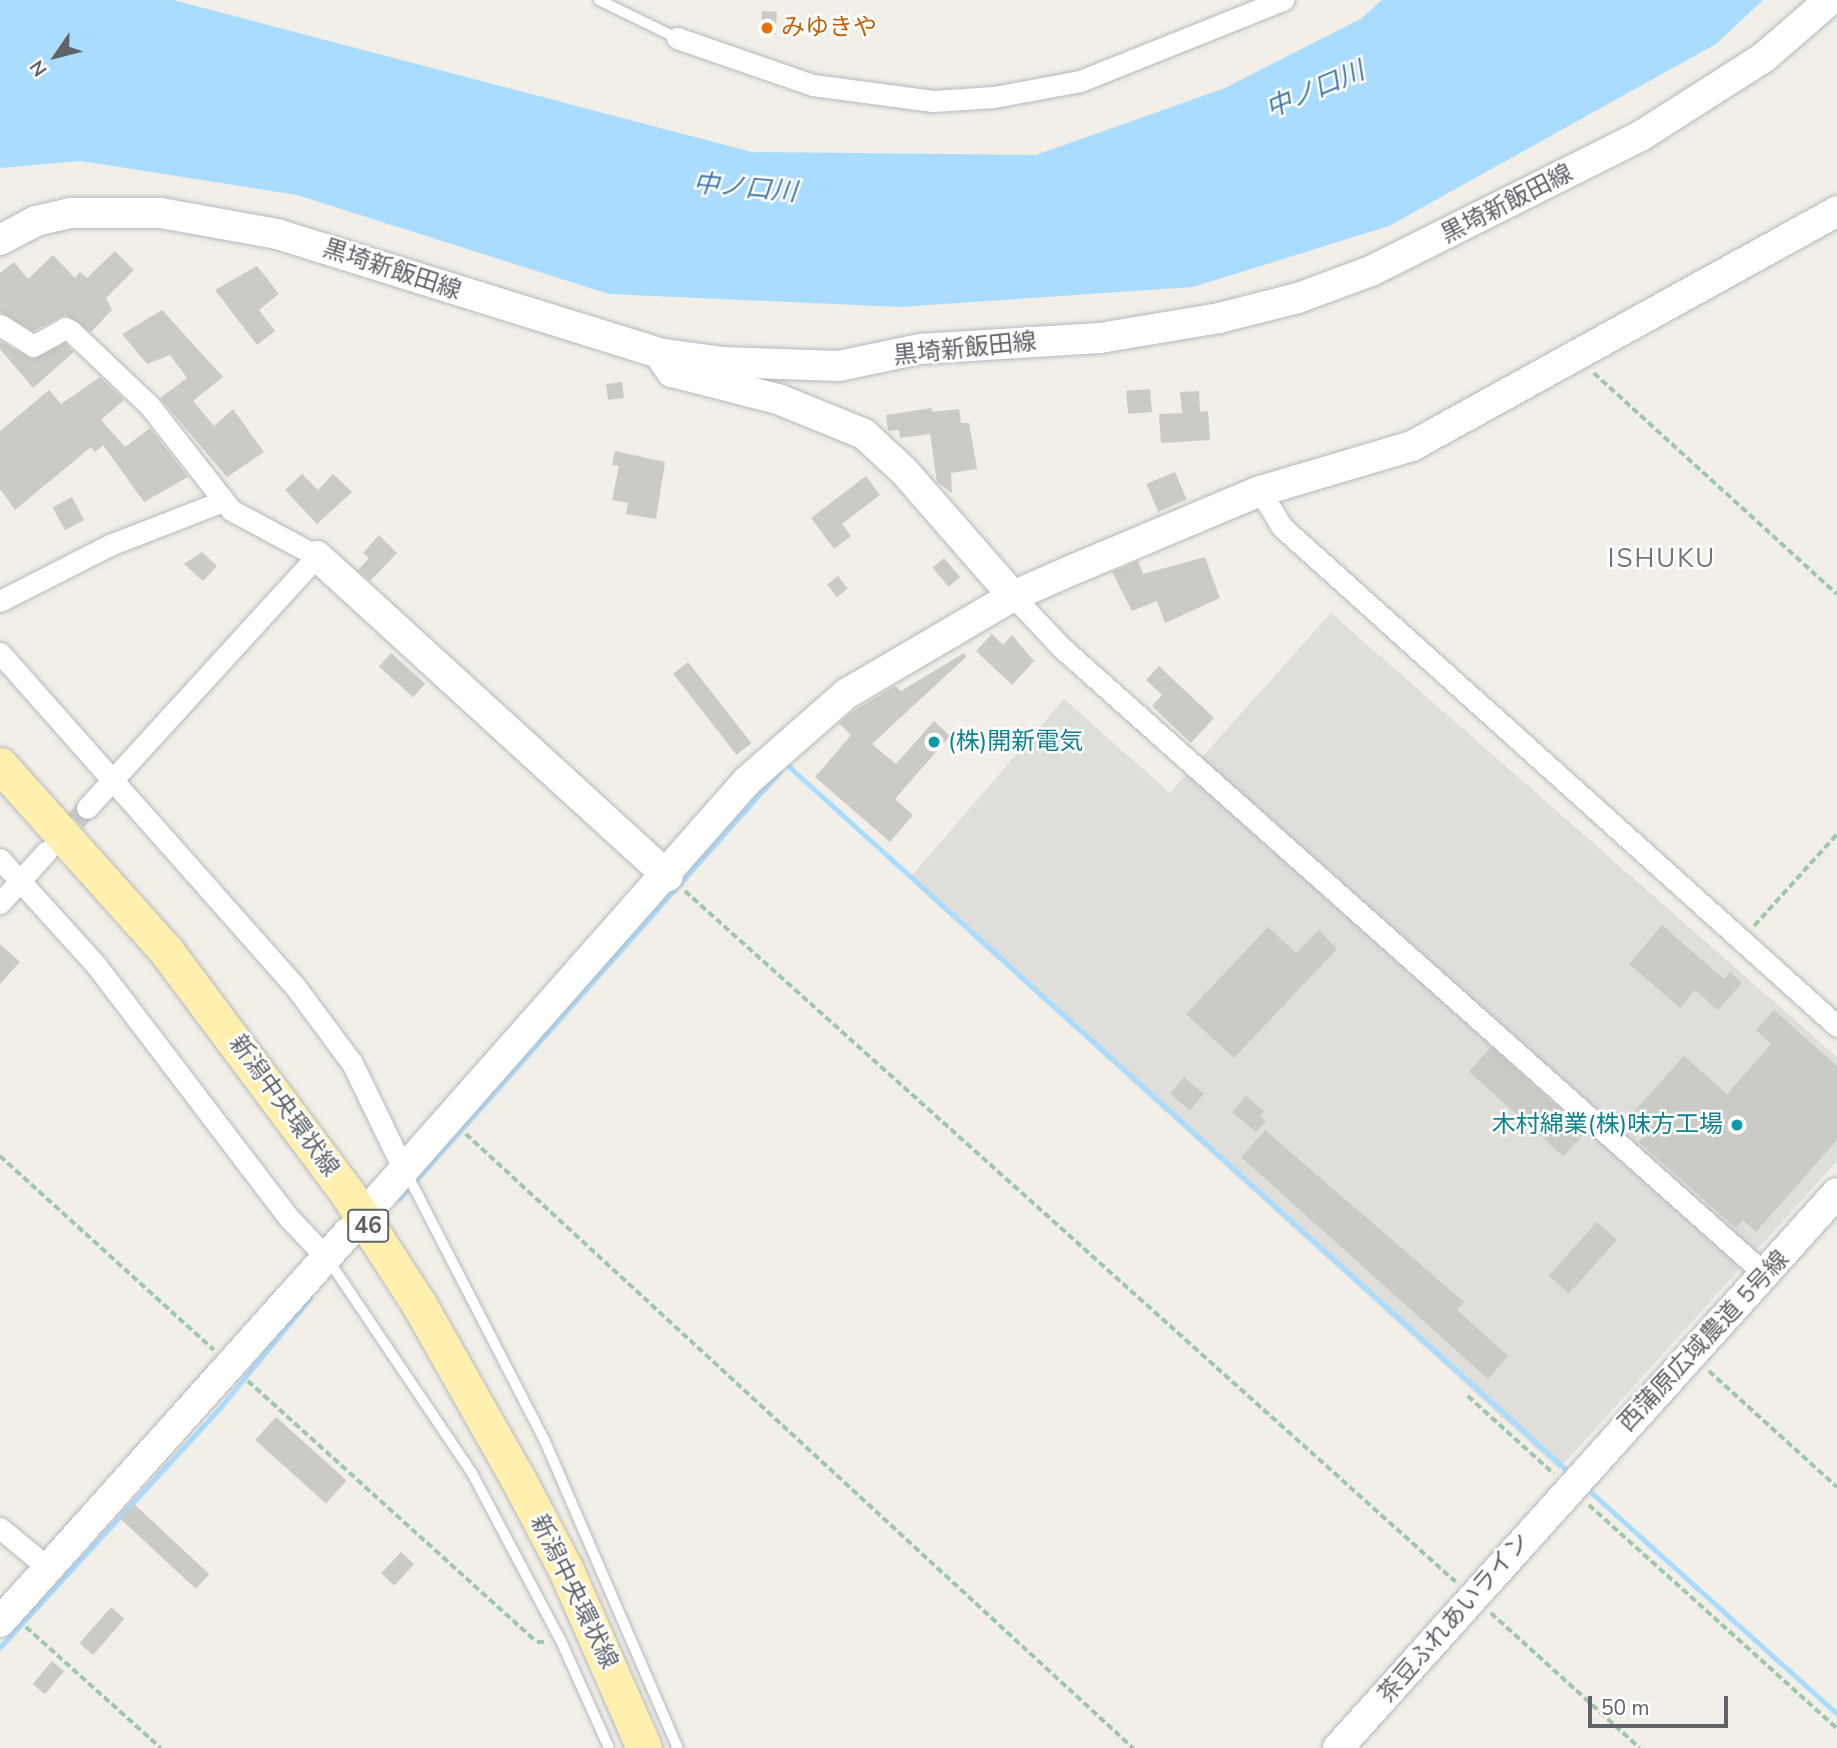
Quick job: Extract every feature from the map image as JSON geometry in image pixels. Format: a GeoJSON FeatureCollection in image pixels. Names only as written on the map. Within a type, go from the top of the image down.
{"type":"FeatureCollection","features":[{"type":"Feature","properties":{"kind":"main road","name":"新潟中央環状線"},"geometry":{"type":"LineString","coordinates":[[0,765],[167,952],[347,1193],[427,1317],[518,1479],[572,1583],[644,1748]]}},
{"type":"Feature","properties":{"kind":"street"},"geometry":{"type":"LineString","coordinates":[[677,38],[814,85],[933,101],[982,98],[1080,81],[1283,0]]}},
{"type":"Feature","properties":{"kind":"street","name":"黒埼新飯田線"},"geometry":{"type":"LineString","coordinates":[[0,240],[36,221],[71,213],[161,213],[277,234],[658,353],[723,362],[839,366],[920,349],[1100,338],[1298,298],[1485,218],[1642,135],[1763,58],[1830,0]]}},
{"type":"Feature","properties":{"kind":"street"},"geometry":{"type":"LineString","coordinates":[[379,1198],[451,1121],[668,876],[747,780],[846,694],[1013,596],[1260,491],[1412,446],[1837,211]]}},
{"type":"Feature","properties":{"kind":"street"},"geometry":{"type":"LineString","coordinates":[[0,325],[33,346],[65,328],[71,331],[149,405],[223,501],[317,556],[668,876]]}},
{"type":"Feature","properties":{"kind":"street"},"geometry":{"type":"LineString","coordinates":[[658,353],[672,372],[778,400],[864,434],[904,471],[1062,648],[1766,1275]]}},
{"type":"Feature","properties":{"kind":"street"},"geometry":{"type":"LineString","coordinates":[[1260,491],[1282,527],[1837,1026]]}},
{"type":"Feature","properties":{"kind":"street"},"geometry":{"type":"LineString","coordinates":[[0,601],[110,545],[223,501]]}},
{"type":"Feature","properties":{"kind":"street"},"geometry":{"type":"LineString","coordinates":[[87,808],[317,556]]}},
{"type":"Feature","properties":{"kind":"street"},"geometry":{"type":"LineString","coordinates":[[0,653],[294,985],[352,1063],[404,1170]]}},
{"type":"Feature","properties":{"kind":"street"},"geometry":{"type":"LineString","coordinates":[[0,903],[46,852]]}},
{"type":"Feature","properties":{"kind":"street"},"geometry":{"type":"LineString","coordinates":[[0,859],[104,975],[289,1218],[325,1256]]}},
{"type":"Feature","properties":{"kind":"street","name":"西蒲原広域農道 5号線"},"geometry":{"type":"LineString","coordinates":[[1568,1487],[1766,1275],[1837,1193]]}},
{"type":"Feature","properties":{"kind":"street"},"geometry":{"type":"LineString","coordinates":[[5,1617],[348,1233]]}},
{"type":"Feature","properties":{"kind":"street","name":"茶豆ふれあいライン"},"geometry":{"type":"LineString","coordinates":[[1338,1748],[1474,1597],[1568,1487]]}},
{"type":"Feature","properties":{"kind":"street"},"geometry":{"type":"LineString","coordinates":[[0,1528],[47,1567]]}},
{"type":"Feature","properties":{"kind":"lane"},"geometry":{"type":"LineString","coordinates":[[599,0],[677,38]]}},
{"type":"Feature","properties":{"kind":"lane"},"geometry":{"type":"LineString","coordinates":[[404,1170],[544,1439],[678,1748]]}},
{"type":"Feature","properties":{"kind":"lane"},"geometry":{"type":"LineString","coordinates":[[325,1256],[472,1474],[561,1641],[609,1748]]}},
{"type":"Feature","properties":{"kind":"path"},"geometry":{"type":"LineString","coordinates":[[1574,355],[1837,594]]}},
{"type":"Feature","properties":{"kind":"path"},"geometry":{"type":"LineString","coordinates":[[1741,941],[1837,834]]}},
{"type":"Feature","properties":{"kind":"path"},"geometry":{"type":"LineString","coordinates":[[668,876],[1640,1748]]}},
{"type":"Feature","properties":{"kind":"path"},"geometry":{"type":"LineString","coordinates":[[451,1121],[1133,1748]]}},
{"type":"Feature","properties":{"kind":"path"},"geometry":{"type":"LineString","coordinates":[[0,1156],[537,1642],[561,1641]]}},
{"type":"Feature","properties":{"kind":"path"},"geometry":{"type":"LineString","coordinates":[[1691,1354],[1837,1487]]}},
{"type":"Feature","properties":{"kind":"path"},"geometry":{"type":"LineString","coordinates":[[1468,1396],[1837,1728]]}},
{"type":"Feature","properties":{"kind":"path"},"geometry":{"type":"LineString","coordinates":[[5,1617],[161,1748]]}},
{"type":"Feature","properties":{"kind":"shaded area"},"geometry":{"type":"Polygon","coordinates":[[[1331,613],[1837,1057],[1837,1161],[1559,1469],[909,879],[1064,699],[1170,793],[1331,613]]]}},
{"type":"Feature","properties":{"kind":"water","name":"中ノ口川"},"geometry":{"type":"Polygon","coordinates":[[[0,0],[173,0],[752,152],[1036,155],[1225,88],[1362,18],[1382,0],[1763,0],[1716,44],[1389,226],[1193,287],[900,307],[609,294],[297,195],[81,161],[0,168],[0,0]]]}},
{"type":"Feature","properties":{"kind":"building","name":"みゆきや"},"geometry":{"type":"Polygon","coordinates":[[[762,11],[777,12],[775,35],[760,34],[762,11]]]}},
{"type":"Feature","properties":{"kind":"building"},"geometry":{"type":"Polygon","coordinates":[[[115,251],[134,270],[106,298],[112,310],[91,332],[65,315],[33,331],[0,312],[0,273],[14,262],[28,279],[53,255],[75,278],[80,272],[87,278],[115,251]]]}},
{"type":"Feature","properties":{"kind":"building"},"geometry":{"type":"Polygon","coordinates":[[[257,266],[279,294],[259,310],[275,331],[257,345],[215,290],[257,266]]]}},
{"type":"Feature","properties":{"kind":"building"},"geometry":{"type":"Polygon","coordinates":[[[162,310],[223,377],[193,401],[214,426],[233,409],[264,452],[227,477],[160,398],[187,378],[170,355],[147,364],[122,334],[162,310]]]}},
{"type":"Feature","properties":{"kind":"building"},"geometry":{"type":"Polygon","coordinates":[[[0,341],[32,359],[65,343],[74,352],[33,388],[0,349],[0,341]]]}},
{"type":"Feature","properties":{"kind":"building"},"geometry":{"type":"Polygon","coordinates":[[[100,377],[124,400],[101,420],[125,447],[150,428],[188,477],[144,502],[103,445],[95,452],[91,447],[15,510],[0,489],[0,431],[49,390],[61,404],[100,377]]]}},
{"type":"Feature","properties":{"kind":"building"},"geometry":{"type":"Polygon","coordinates":[[[622,382],[624,398],[608,400],[606,384],[622,382]]]}},
{"type":"Feature","properties":{"kind":"building"},"geometry":{"type":"Polygon","coordinates":[[[1150,389],[1152,412],[1128,414],[1126,391],[1150,389]]]}},
{"type":"Feature","properties":{"kind":"building"},"geometry":{"type":"Polygon","coordinates":[[[1199,391],[1200,412],[1208,411],[1210,440],[1161,443],[1159,414],[1182,413],[1180,392],[1199,391]]]}},
{"type":"Feature","properties":{"kind":"building"},"geometry":{"type":"Polygon","coordinates":[[[932,408],[932,412],[959,409],[961,423],[969,423],[977,469],[951,473],[952,493],[937,482],[930,434],[900,438],[899,430],[888,431],[886,415],[932,408]]]}},
{"type":"Feature","properties":{"kind":"building"},"geometry":{"type":"Polygon","coordinates":[[[615,451],[665,462],[656,519],[626,514],[628,503],[612,500],[619,466],[612,465],[615,451]]]}},
{"type":"Feature","properties":{"kind":"building"},"geometry":{"type":"Polygon","coordinates":[[[1175,472],[1187,500],[1158,512],[1146,484],[1175,472]]]}},
{"type":"Feature","properties":{"kind":"building"},"geometry":{"type":"Polygon","coordinates":[[[302,474],[318,490],[333,474],[352,492],[317,524],[285,490],[302,474]]]}},
{"type":"Feature","properties":{"kind":"building"},"geometry":{"type":"Polygon","coordinates":[[[866,476],[880,495],[842,524],[851,536],[834,549],[811,518],[866,476]]]}},
{"type":"Feature","properties":{"kind":"building"},"geometry":{"type":"Polygon","coordinates":[[[72,497],[84,520],[65,530],[53,507],[72,497]]]}},
{"type":"Feature","properties":{"kind":"building"},"geometry":{"type":"Polygon","coordinates":[[[379,535],[397,553],[370,581],[358,570],[369,558],[363,553],[379,535]]]}},
{"type":"Feature","properties":{"kind":"building"},"geometry":{"type":"Polygon","coordinates":[[[202,552],[217,566],[203,581],[184,564],[202,552]]]}},
{"type":"Feature","properties":{"kind":"building"},"geometry":{"type":"Polygon","coordinates":[[[1205,557],[1220,598],[1165,623],[1157,601],[1132,611],[1112,572],[1138,561],[1143,574],[1205,557]]]}},
{"type":"Feature","properties":{"kind":"building"},"geometry":{"type":"Polygon","coordinates":[[[944,558],[960,577],[949,587],[933,568],[944,558]]]}},
{"type":"Feature","properties":{"kind":"building"},"geometry":{"type":"Polygon","coordinates":[[[838,576],[848,589],[837,597],[827,585],[838,576]]]}},
{"type":"Feature","properties":{"kind":"building"},"geometry":{"type":"Polygon","coordinates":[[[992,634],[1003,645],[1012,635],[1034,661],[1012,685],[976,651],[992,634]]]}},
{"type":"Feature","properties":{"kind":"building"},"geometry":{"type":"Polygon","coordinates":[[[391,653],[425,684],[413,697],[379,666],[391,653]]]}},
{"type":"Feature","properties":{"kind":"building"},"geometry":{"type":"Polygon","coordinates":[[[964,653],[966,657],[872,744],[896,764],[934,721],[950,736],[895,799],[913,815],[890,842],[815,777],[851,735],[839,723],[852,712],[895,686],[901,691],[964,653]]]}},
{"type":"Feature","properties":{"kind":"building"},"geometry":{"type":"Polygon","coordinates":[[[688,662],[751,743],[736,755],[673,674],[688,662]]]}},
{"type":"Feature","properties":{"kind":"building"},"geometry":{"type":"Polygon","coordinates":[[[1159,666],[1214,718],[1191,743],[1152,706],[1162,695],[1146,680],[1159,666]]]}},
{"type":"Feature","properties":{"kind":"building"},"geometry":{"type":"Polygon","coordinates":[[[1662,925],[1724,979],[1730,972],[1742,983],[1718,1010],[1695,990],[1680,1008],[1629,964],[1662,925]]]}},
{"type":"Feature","properties":{"kind":"building"},"geometry":{"type":"Polygon","coordinates":[[[1268,927],[1296,953],[1319,930],[1337,949],[1234,1058],[1186,1014],[1268,927]]]}},
{"type":"Feature","properties":{"kind":"building"},"geometry":{"type":"Polygon","coordinates":[[[0,944],[20,962],[0,984],[0,944]]]}},
{"type":"Feature","properties":{"kind":"building","name":"木村綿業(株)味方工場"},"geometry":{"type":"Polygon","coordinates":[[[1774,1010],[1837,1066],[1837,1140],[1756,1232],[1743,1220],[1736,1228],[1639,1142],[1647,1133],[1629,1117],[1684,1056],[1727,1094],[1771,1044],[1756,1030],[1774,1010]]]}},
{"type":"Feature","properties":{"kind":"building"},"geometry":{"type":"Polygon","coordinates":[[[1491,1047],[1585,1132],[1563,1157],[1469,1072],[1491,1047]]]}},
{"type":"Feature","properties":{"kind":"building"},"geometry":{"type":"Polygon","coordinates":[[[1184,1077],[1204,1094],[1190,1111],[1170,1094],[1184,1077]]]}},
{"type":"Feature","properties":{"kind":"building"},"geometry":{"type":"Polygon","coordinates":[[[1246,1096],[1264,1111],[1260,1116],[1266,1121],[1256,1132],[1232,1112],[1246,1096]]]}},
{"type":"Feature","properties":{"kind":"building"},"geometry":{"type":"Polygon","coordinates":[[[1265,1130],[1464,1302],[1457,1310],[1508,1356],[1488,1379],[1241,1157],[1265,1130]]]}},
{"type":"Feature","properties":{"kind":"building"},"geometry":{"type":"Polygon","coordinates":[[[1597,1222],[1617,1240],[1569,1294],[1549,1276],[1597,1222]]]}},
{"type":"Feature","properties":{"kind":"building"},"geometry":{"type":"Polygon","coordinates":[[[276,1417],[347,1481],[326,1504],[255,1440],[276,1417]]]}},
{"type":"Feature","properties":{"kind":"building"},"geometry":{"type":"Polygon","coordinates":[[[134,1504],[209,1574],[196,1589],[120,1519],[134,1504]]]}},
{"type":"Feature","properties":{"kind":"building"},"geometry":{"type":"Polygon","coordinates":[[[401,1552],[414,1564],[394,1585],[381,1573],[401,1552]]]}},
{"type":"Feature","properties":{"kind":"building"},"geometry":{"type":"Polygon","coordinates":[[[111,1607],[125,1619],[93,1655],[80,1643],[111,1607]]]}},
{"type":"Feature","properties":{"kind":"building"},"geometry":{"type":"Polygon","coordinates":[[[52,1661],[64,1671],[45,1694],[33,1684],[52,1661]]]}},
{"type":"Feature","properties":{"kind":"waterway"},"geometry":{"type":"LineString","coordinates":[[786,764],[1572,1475]]}},
{"type":"Feature","properties":{"kind":"waterway"},"geometry":{"type":"LineString","coordinates":[[399,1199],[780,771]]}},
{"type":"Feature","properties":{"kind":"waterway"},"geometry":{"type":"LineString","coordinates":[[0,1647],[219,1409],[310,1298]]}},
{"type":"Feature","properties":{"kind":"waterway"},"geometry":{"type":"LineString","coordinates":[[1584,1486],[1837,1714]]}},
{"type":"Feature","properties":{"kind":"tunnel"},"geometry":{"type":"LineString","coordinates":[[55,843],[87,808]]}},
{"type":"Feature","properties":{"kind":"place","name":"みゆきや"},"geometry":{"type":"Point","coordinates":[767,28]}},
{"type":"Feature","properties":{"kind":"place","name":"(株)開新電気"},"geometry":{"type":"Point","coordinates":[934,742]}},
{"type":"Feature","properties":{"kind":"place","name":"木村綿業(株)味方工場"},"geometry":{"type":"Point","coordinates":[1737,1125]}},
{"type":"Feature","properties":{"kind":"district","name":"ISHUKU"},"geometry":{"type":"Point","coordinates":[1662,559]}}]}
